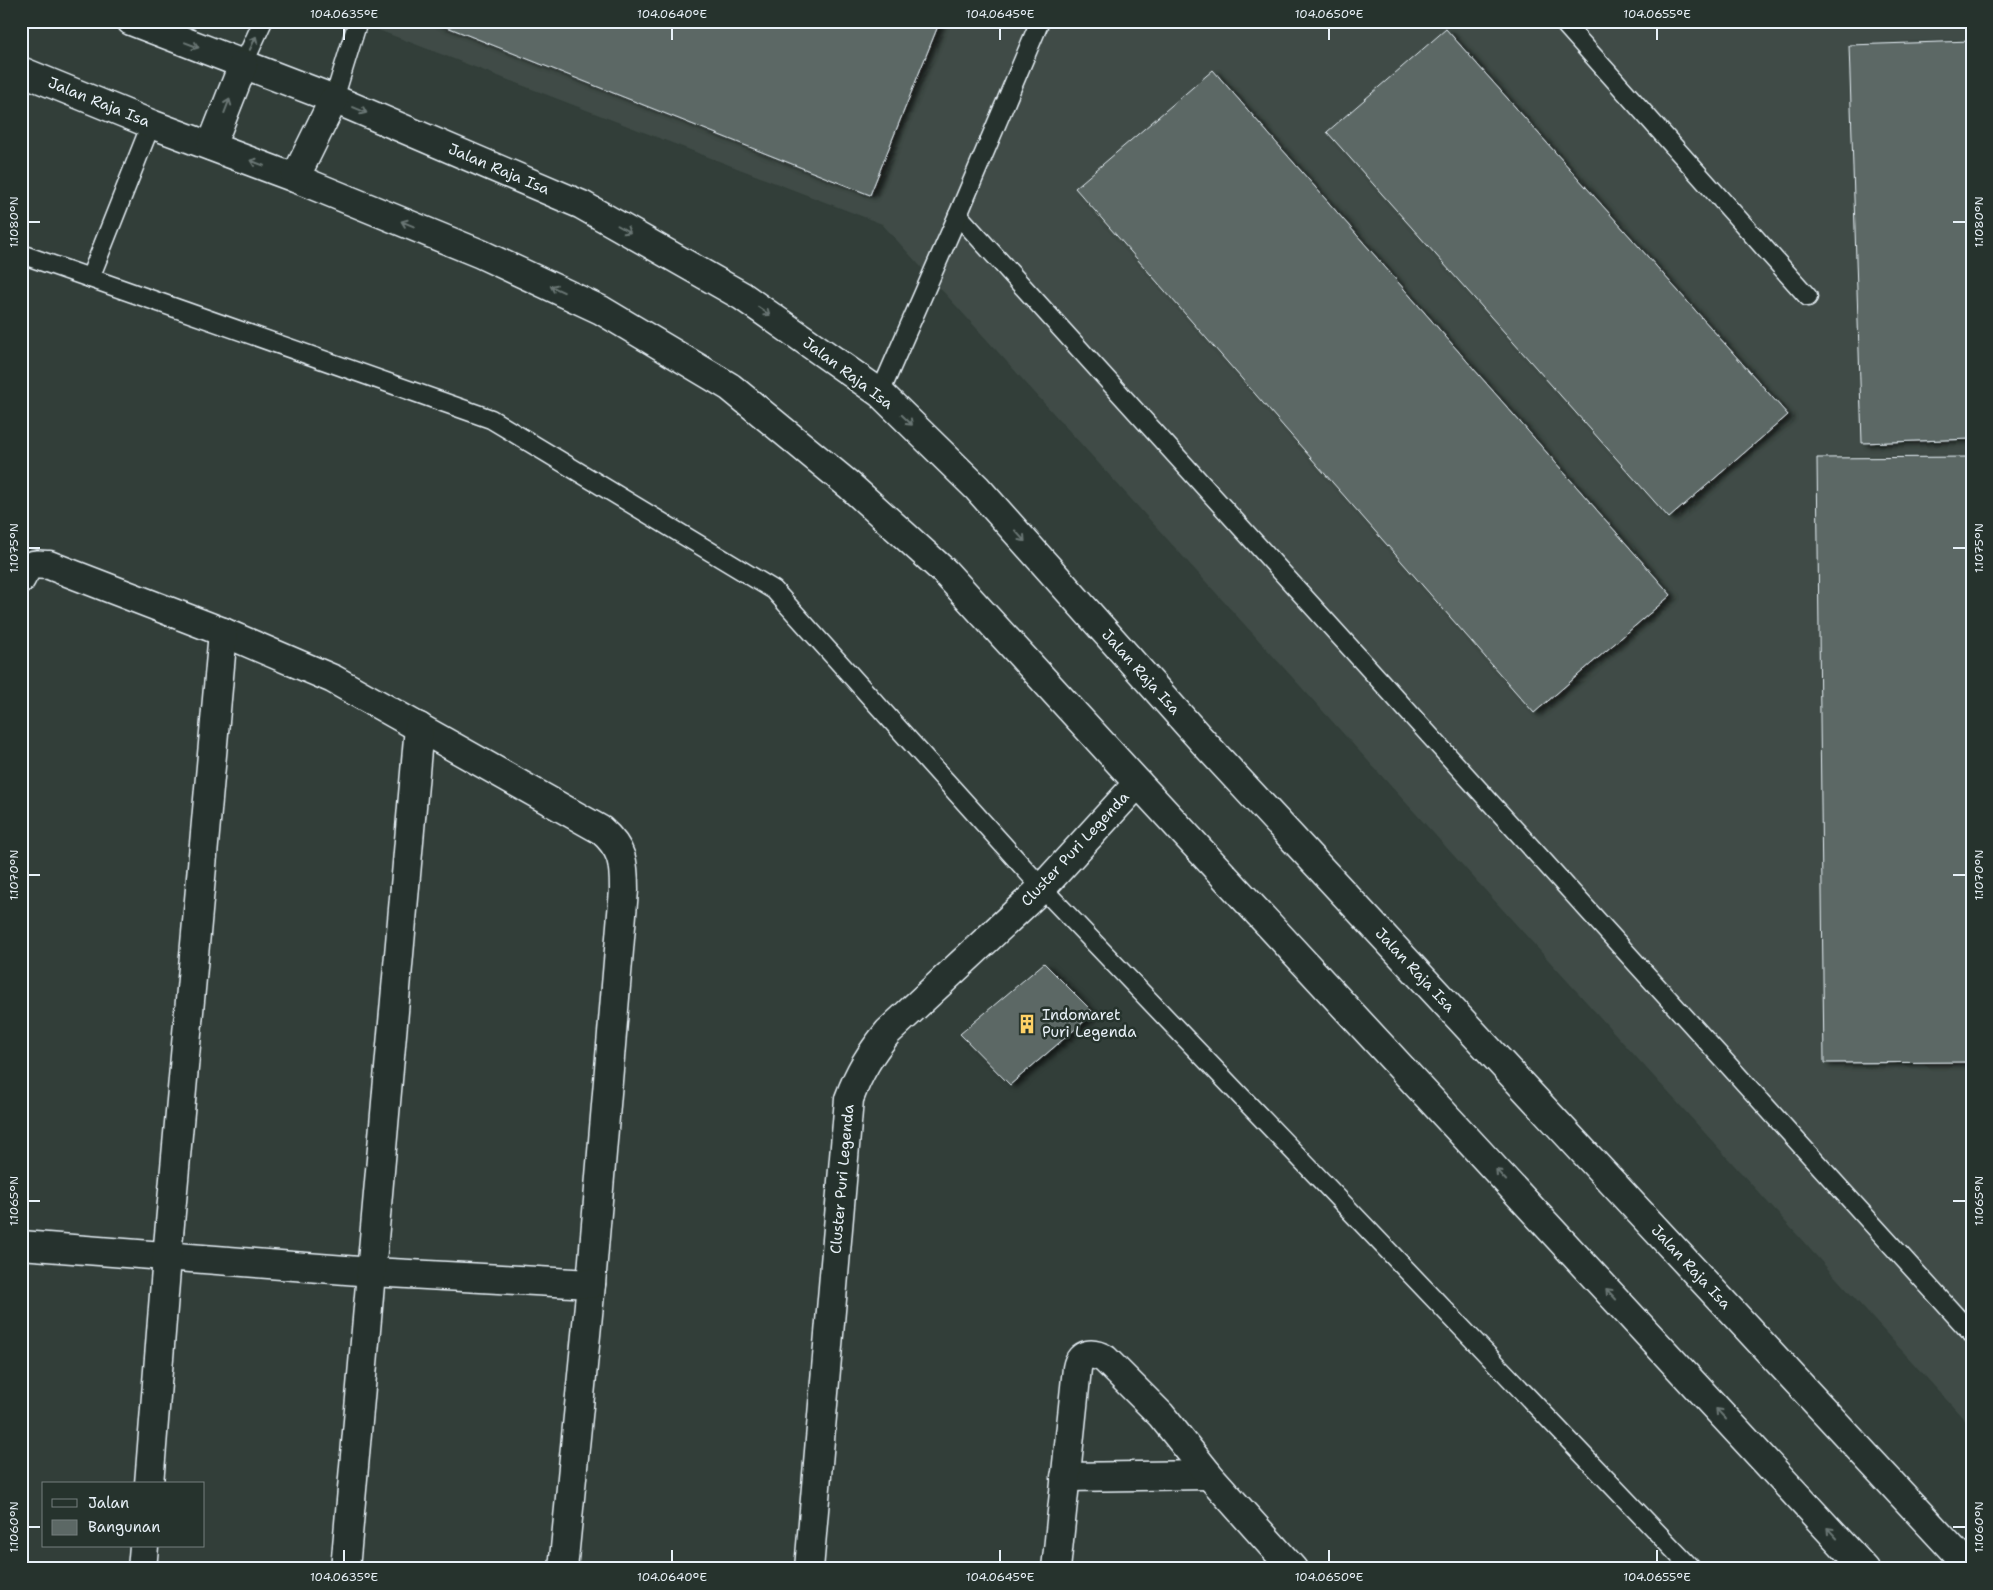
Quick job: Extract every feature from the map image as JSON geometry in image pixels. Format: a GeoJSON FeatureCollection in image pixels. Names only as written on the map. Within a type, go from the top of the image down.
{"type":"FeatureCollection","features":[{"type":"Feature","properties":{"kind":"street","name":"Jalan Raja Isa"},"geometry":{"type":"LineString","coordinates":[[131,21],[334,99],[582,205],[742,296],[880,393],[977,488],[1213,752],[1971,1569]]}},
{"type":"Feature","properties":{"kind":"street"},"geometry":{"type":"LineString","coordinates":[[211,146],[243,65]]}},
{"type":"Feature","properties":{"kind":"street","name":"Jalan Raja Isa"},"geometry":{"type":"LineString","coordinates":[[21,71],[151,124],[295,178],[481,254],[601,310],[730,387],[849,485],[945,572],[1865,1569]]}},
{"type":"Feature","properties":{"kind":"street"},"geometry":{"type":"LineString","coordinates":[[295,178],[334,99]]}},
{"type":"Feature","properties":{"kind":"street"},"geometry":{"type":"LineString","coordinates":[[21,578],[26,568],[34,564],[48,565],[222,632],[333,679],[420,726],[601,830],[617,846],[622,858],[624,890],[592,1284],[563,1569]]}},
{"type":"Feature","properties":{"kind":"street"},"geometry":{"type":"LineString","coordinates":[[149,1482],[222,632]]}},
{"type":"Feature","properties":{"kind":"street"},"geometry":{"type":"LineString","coordinates":[[345,1569],[420,726]]}},
{"type":"Feature","properties":{"kind":"street","name":"Cluster Puri Legenda"},"geometry":{"type":"LineString","coordinates":[[809,1569],[849,1099],[856,1079],[866,1059],[888,1032],[1042,888],[1138,783]]}},
{"type":"Feature","properties":{"kind":"street"},"geometry":{"type":"LineString","coordinates":[[21,1245],[372,1272],[592,1284]]}},
{"type":"Feature","properties":{"kind":"street"},"geometry":{"type":"LineString","coordinates":[[1056,1569],[1077,1368],[1081,1358],[1088,1354],[1099,1355],[1105,1358],[1161,1415],[1209,1475],[1294,1569]]}},
{"type":"Feature","properties":{"kind":"street"},"geometry":{"type":"LineString","coordinates":[[1066,1477],[1209,1475]]}},
{"type":"Feature","properties":{"kind":"street"},"geometry":{"type":"LineString","coordinates":[[142,1569],[144,1548]]}},
{"type":"Feature","properties":{"kind":"lane"},"geometry":{"type":"LineString","coordinates":[[243,65],[263,21]]}},
{"type":"Feature","properties":{"kind":"lane"},"geometry":{"type":"LineString","coordinates":[[334,99],[358,21]]}},
{"type":"Feature","properties":{"kind":"lane"},"geometry":{"type":"LineString","coordinates":[[880,393],[1040,21]]}},
{"type":"Feature","properties":{"kind":"lane"},"geometry":{"type":"LineString","coordinates":[[1562,21],[1808,297]]}},
{"type":"Feature","properties":{"kind":"lane"},"geometry":{"type":"LineString","coordinates":[[90,278],[151,124]]}},
{"type":"Feature","properties":{"kind":"lane"},"geometry":{"type":"LineString","coordinates":[[958,215],[1972,1334]]}},
{"type":"Feature","properties":{"kind":"lane"},"geometry":{"type":"LineString","coordinates":[[21,254],[491,419],[774,590],[1042,888],[1692,1569]]}},
{"type":"Feature","properties":{"kind":"shaded area"},"geometry":{"type":"Polygon","coordinates":[[[355,21],[1972,21],[1972,1428],[882,224],[355,21]]]}},
{"type":"Feature","properties":{"kind":"building"},"geometry":{"type":"Polygon","coordinates":[[[432,21],[940,21],[870,195],[432,21]]]}},
{"type":"Feature","properties":{"kind":"building"},"geometry":{"type":"Polygon","coordinates":[[[1446,29],[1788,415],[1669,518],[1327,132],[1446,29]]]}},
{"type":"Feature","properties":{"kind":"building"},"geometry":{"type":"Polygon","coordinates":[[[1972,41],[1972,439],[1862,443],[1849,45],[1972,41]]]}},
{"type":"Feature","properties":{"kind":"building"},"geometry":{"type":"Polygon","coordinates":[[[1213,70],[1671,595],[1534,713],[1075,188],[1213,70]]]}},
{"type":"Feature","properties":{"kind":"building"},"geometry":{"type":"Polygon","coordinates":[[[1972,457],[1972,1062],[1824,1063],[1817,458],[1972,457]]]}},
{"type":"Feature","properties":{"kind":"building","name":"Indomaret Puri Legenda"},"geometry":{"type":"Polygon","coordinates":[[[1044,963],[1094,1013],[1010,1085],[960,1034],[1044,963]]]}},
{"type":"Feature","properties":{"kind":"place","name":"Indomaret Puri Legenda"},"geometry":{"type":"Point","coordinates":[1027,1024]}}]}
